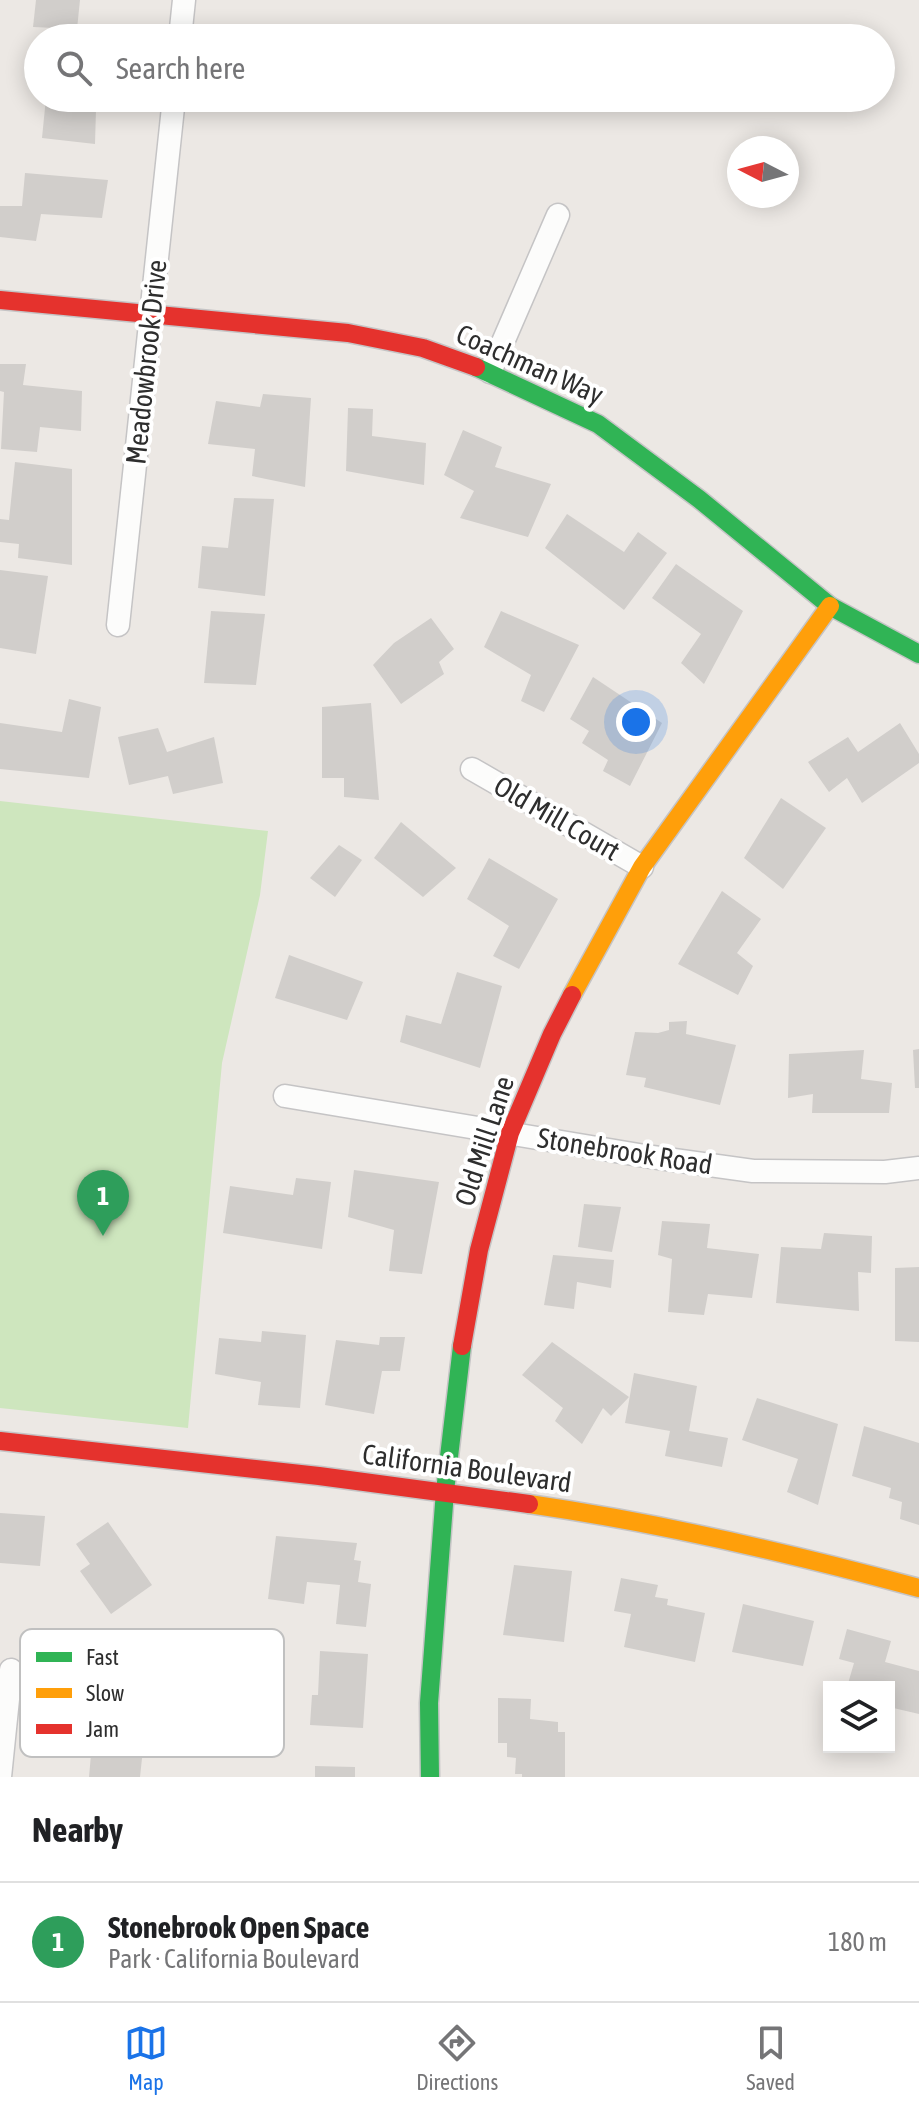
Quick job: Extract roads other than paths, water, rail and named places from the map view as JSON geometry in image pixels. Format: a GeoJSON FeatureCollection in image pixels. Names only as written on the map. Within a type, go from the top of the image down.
{"type":"FeatureCollection","features":[{"type":"Feature","properties":{"kind":"street"},"geometry":{"type":"LineString","coordinates":[[181,24],[184,0]]}},
{"type":"Feature","properties":{"kind":"street","name":"Meadowbrook Drive"},"geometry":{"type":"LineString","coordinates":[[118,625],[173,112]]}},
{"type":"Feature","properties":{"kind":"street"},"geometry":{"type":"LineString","coordinates":[[490,372],[558,215]]}},
{"type":"Feature","properties":{"kind":"street","name":"Coachman Way"},"geometry":{"type":"LineString","coordinates":[[0,300],[348,333],[423,348],[490,372],[598,424],[699,499],[830,606],[919,654]]}},
{"type":"Feature","properties":{"kind":"street","name":"Old Mill Lane"},"geometry":{"type":"LineString","coordinates":[[430,1777],[429,1703],[445,1491],[459,1365],[476,1264],[510,1133],[552,1034],[642,867],[830,606]]}},
{"type":"Feature","properties":{"kind":"street","name":"Old Mill Court"},"geometry":{"type":"LineString","coordinates":[[472,769],[642,867]]}},
{"type":"Feature","properties":{"kind":"street","name":"Stonebrook Road"},"geometry":{"type":"LineString","coordinates":[[285,1096],[753,1171],[885,1172],[919,1168]]}},
{"type":"Feature","properties":{"kind":"street","name":"California Boulevard"},"geometry":{"type":"LineString","coordinates":[[0,1441],[445,1491],[638,1521],[798,1555],[919,1588]]}},
{"type":"Feature","properties":{"kind":"street"},"geometry":{"type":"LineString","coordinates":[[0,1777],[11,1670]]}},
{"type":"Feature","properties":{"kind":"place","name":"Stonebrook Open Space"},"geometry":{"type":"Point","coordinates":[103,1236]}}]}
